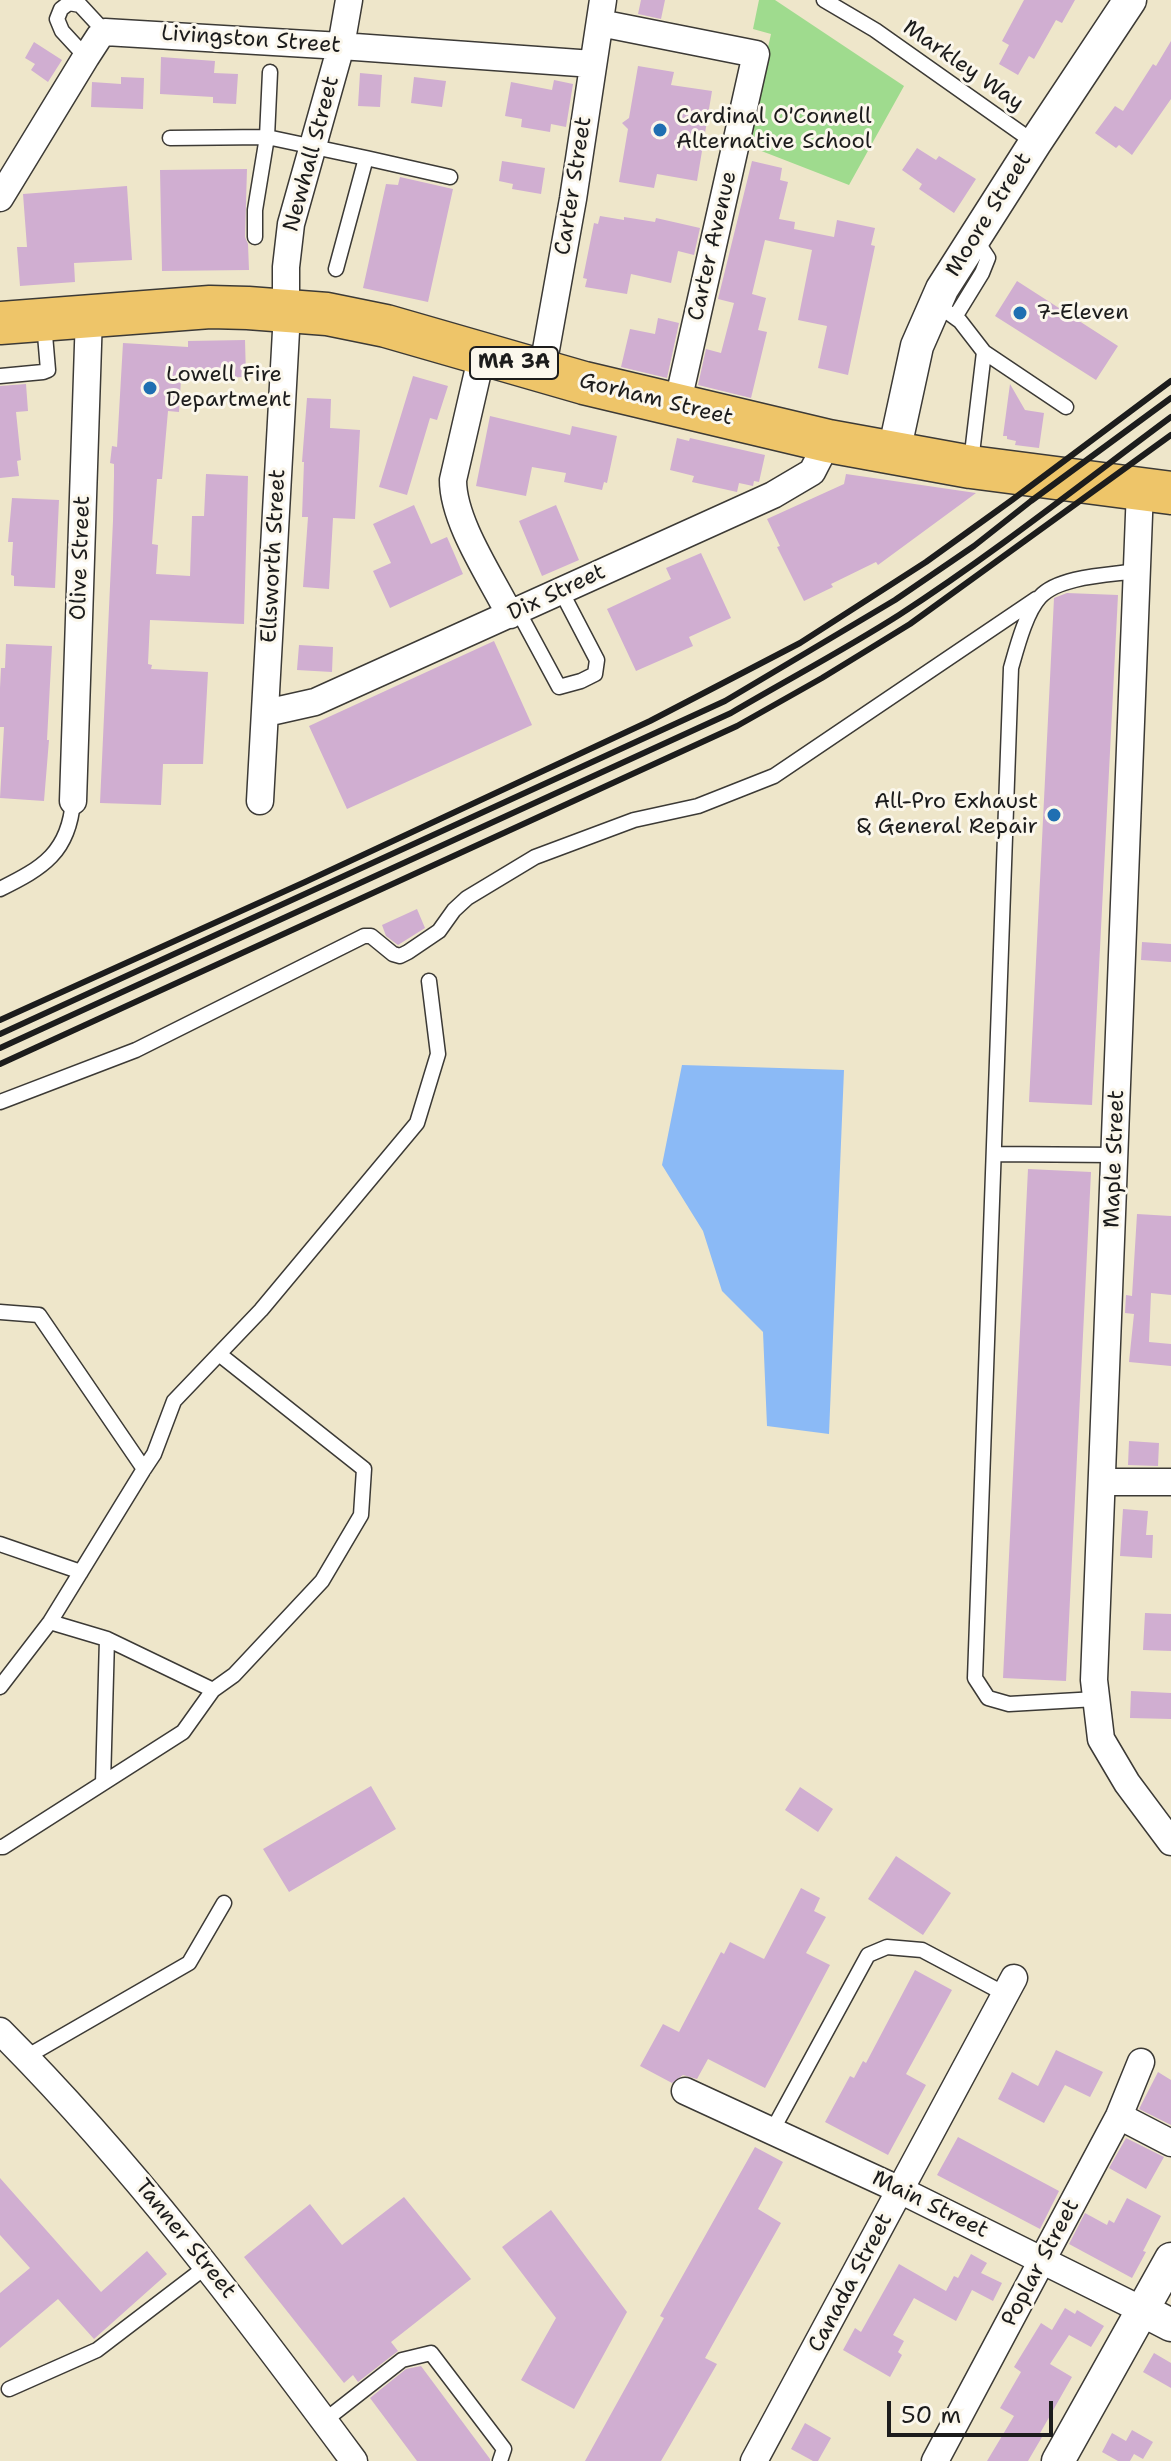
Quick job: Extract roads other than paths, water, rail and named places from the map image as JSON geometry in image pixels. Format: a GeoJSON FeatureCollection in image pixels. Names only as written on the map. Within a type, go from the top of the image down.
{"type":"FeatureCollection","features":[{"type":"Feature","properties":{"kind":"main road","name":"Gorham Street"},"geometry":{"type":"LineString","coordinates":[[0,323],[210,307],[287,310],[357,319],[542,372],[828,441],[971,467],[1156,491]]}},
{"type":"Feature","properties":{"kind":"street","name":"Newhall Street"},"geometry":{"type":"LineString","coordinates":[[287,310],[286,267],[291,224],[341,46],[349,0]]}},
{"type":"Feature","properties":{"kind":"street","name":"Moore Street"},"geometry":{"type":"LineString","coordinates":[[894,452],[917,346],[945,310],[973,240],[1130,0]]}},
{"type":"Feature","properties":{"kind":"street","name":"Carter Street"},"geometry":{"type":"LineString","coordinates":[[542,372],[602,12]]}},
{"type":"Feature","properties":{"kind":"street","name":"Carter Avenue"},"geometry":{"type":"LineString","coordinates":[[602,12],[756,54],[677,406]]}},
{"type":"Feature","properties":{"kind":"street","name":"Livingston Street"},"geometry":{"type":"LineString","coordinates":[[105,32],[593,64]]}},
{"type":"Feature","properties":{"kind":"street"},"geometry":{"type":"LineString","coordinates":[[0,198],[86,57],[105,32]]}},
{"type":"Feature","properties":{"kind":"street","name":"Ellsworth Street"},"geometry":{"type":"LineString","coordinates":[[260,801],[287,310]]}},
{"type":"Feature","properties":{"kind":"street","name":"Olive Street"},"geometry":{"type":"LineString","coordinates":[[73,801],[89,315]]}},
{"type":"Feature","properties":{"kind":"street"},"geometry":{"type":"LineString","coordinates":[[482,354],[453,480],[453,495],[466,529],[514,613]]}},
{"type":"Feature","properties":{"kind":"street","name":"Dix Street"},"geometry":{"type":"LineString","coordinates":[[266,713],[315,702],[773,495],[812,472],[828,441]]}},
{"type":"Feature","properties":{"kind":"street","name":"Maple Street"},"geometry":{"type":"LineString","coordinates":[[1156,491],[1137,571],[1094,1680],[1101,1739],[1127,1783],[1171,1842]]}},
{"type":"Feature","properties":{"kind":"street"},"geometry":{"type":"LineString","coordinates":[[1103,1482],[1171,1482]]}},
{"type":"Feature","properties":{"kind":"street","name":"Canada Street"},"geometry":{"type":"LineString","coordinates":[[754,2461],[1009,1986]]}},
{"type":"Feature","properties":{"kind":"street","name":"Tanner Street"},"geometry":{"type":"LineString","coordinates":[[0,2031],[97,2132],[207,2266],[354,2461]]}},
{"type":"Feature","properties":{"kind":"street","name":"Poplar Street"},"geometry":{"type":"LineString","coordinates":[[935,2461],[1119,2116],[1141,2062]]}},
{"type":"Feature","properties":{"kind":"street","name":"Main Street"},"geometry":{"type":"LineString","coordinates":[[685,2091],[900,2190],[1171,2325]]}},
{"type":"Feature","properties":{"kind":"street"},"geometry":{"type":"LineString","coordinates":[[1119,2116],[1171,2143]]}},
{"type":"Feature","properties":{"kind":"street"},"geometry":{"type":"LineString","coordinates":[[1058,2461],[1171,2259]]}},
{"type":"Feature","properties":{"kind":"lane","name":"Markley Way"},"geometry":{"type":"LineString","coordinates":[[824,0],[875,30],[1035,143]]}},
{"type":"Feature","properties":{"kind":"lane"},"geometry":{"type":"LineString","coordinates":[[86,57],[62,31],[57,19],[61,9],[69,3],[80,5],[105,32]]}},
{"type":"Feature","properties":{"kind":"lane"},"geometry":{"type":"LineString","coordinates":[[255,237],[255,210],[267,137],[270,72]]}},
{"type":"Feature","properties":{"kind":"lane"},"geometry":{"type":"LineString","coordinates":[[170,138],[267,137],[450,177]]}},
{"type":"Feature","properties":{"kind":"lane"},"geometry":{"type":"LineString","coordinates":[[336,269],[366,158]]}},
{"type":"Feature","properties":{"kind":"lane"},"geometry":{"type":"LineString","coordinates":[[945,310],[960,321],[984,352],[1066,407]]}},
{"type":"Feature","properties":{"kind":"lane"},"geometry":{"type":"LineString","coordinates":[[0,376],[48,370],[43,319]]}},
{"type":"Feature","properties":{"kind":"lane"},"geometry":{"type":"LineString","coordinates":[[971,467],[984,352]]}},
{"type":"Feature","properties":{"kind":"lane"},"geometry":{"type":"LineString","coordinates":[[0,1102],[136,1050],[364,936],[371,936],[400,956],[439,931],[467,898],[535,857],[634,820],[698,806],[774,776],[1063,582],[1137,571]]}},
{"type":"Feature","properties":{"kind":"lane"},"geometry":{"type":"LineString","coordinates":[[514,613],[559,687],[581,681],[595,674],[597,660],[561,591]]}},
{"type":"Feature","properties":{"kind":"lane"},"geometry":{"type":"LineString","coordinates":[[1040,597],[1022,630],[1011,668],[975,1678],[988,1698],[1009,1704],[1096,1699]]}},
{"type":"Feature","properties":{"kind":"lane"},"geometry":{"type":"LineString","coordinates":[[0,889],[47,861],[63,843],[71,824],[73,801]]}},
{"type":"Feature","properties":{"kind":"lane"},"geometry":{"type":"LineString","coordinates":[[0,1687],[50,1622],[154,1454],[174,1401],[261,1310],[417,1123],[438,1054],[429,981]]}},
{"type":"Feature","properties":{"kind":"lane"},"geometry":{"type":"LineString","coordinates":[[994,1154],[1115,1155]]}},
{"type":"Feature","properties":{"kind":"lane"},"geometry":{"type":"LineString","coordinates":[[0,1312],[39,1315],[144,1469]]}},
{"type":"Feature","properties":{"kind":"lane"},"geometry":{"type":"LineString","coordinates":[[0,1847],[183,1732],[213,1690],[234,1675],[322,1581],[361,1515],[364,1469],[219,1354]]}},
{"type":"Feature","properties":{"kind":"lane"},"geometry":{"type":"LineString","coordinates":[[0,1544],[81,1572]]}},
{"type":"Feature","properties":{"kind":"lane"},"geometry":{"type":"LineString","coordinates":[[50,1622],[107,1639],[213,1690]]}},
{"type":"Feature","properties":{"kind":"lane"},"geometry":{"type":"LineString","coordinates":[[103,1783],[107,1639]]}},
{"type":"Feature","properties":{"kind":"lane"},"geometry":{"type":"LineString","coordinates":[[26,2057],[189,1963],[224,1903]]}},
{"type":"Feature","properties":{"kind":"lane"},"geometry":{"type":"LineString","coordinates":[[772,2131],[868,1955],[887,1947],[922,1950],[1009,1986]]}},
{"type":"Feature","properties":{"kind":"lane"},"geometry":{"type":"LineString","coordinates":[[9,2389],[97,2350],[207,2266]]}},
{"type":"Feature","properties":{"kind":"lane"},"geometry":{"type":"LineString","coordinates":[[324,2421],[402,2360],[431,2353],[504,2449],[500,2461]]}},
{"type":"Feature","properties":{"kind":"water"},"geometry":{"type":"Polygon","coordinates":[[[682,1065],[844,1070],[829,1434],[767,1426],[763,1332],[722,1291],[703,1231],[662,1165],[682,1065]]]}},
{"type":"Feature","properties":{"kind":"railway"},"geometry":{"type":"LineString","coordinates":[[0,1020],[650,721],[800,643],[926,562],[1171,381]]}},
{"type":"Feature","properties":{"kind":"railway"},"geometry":{"type":"LineString","coordinates":[[0,1034],[725,701],[895,600],[974,546],[1171,398]]}},
{"type":"Feature","properties":{"kind":"railway"},"geometry":{"type":"LineString","coordinates":[[0,1048],[731,713],[934,592],[1171,417]]}},
{"type":"Feature","properties":{"kind":"railway"},"geometry":{"type":"LineString","coordinates":[[0,1064],[737,726],[910,624],[1171,435]]}},
{"type":"Feature","properties":{"kind":"place","name":"Cardinal O'Connell Alternative School"},"geometry":{"type":"Point","coordinates":[660,130]}},
{"type":"Feature","properties":{"kind":"place","name":"7-Eleven"},"geometry":{"type":"Point","coordinates":[1020,313]}},
{"type":"Feature","properties":{"kind":"place","name":"Lowell Fire Department"},"geometry":{"type":"Point","coordinates":[150,388]}},
{"type":"Feature","properties":{"kind":"place","name":"All-Pro Exhaust & General Repair"},"geometry":{"type":"Point","coordinates":[1054,815]}}]}
